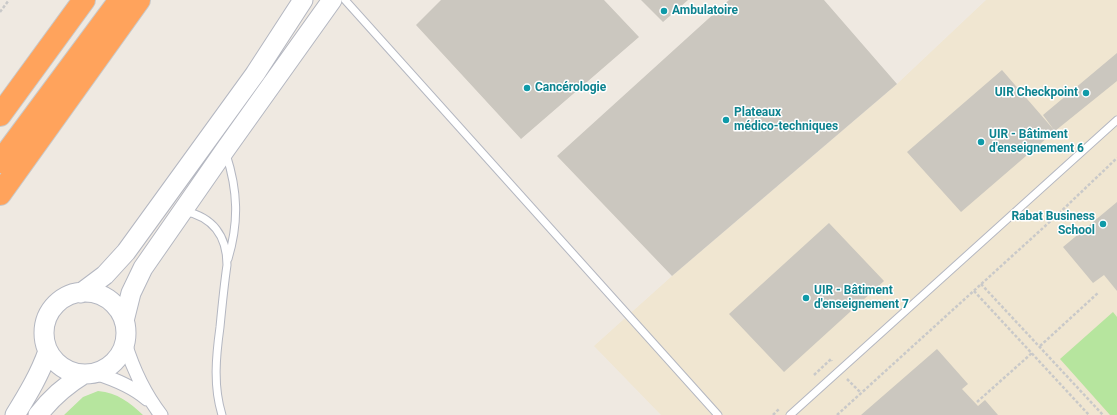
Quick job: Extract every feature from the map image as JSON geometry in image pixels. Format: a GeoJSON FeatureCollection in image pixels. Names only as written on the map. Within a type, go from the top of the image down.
{"type":"FeatureCollection","features":[{"type":"Feature","properties":{"kind":"highway"},"geometry":{"type":"LineString","coordinates":[[0,114],[84,0]]}},
{"type":"Feature","properties":{"kind":"highway"},"geometry":{"type":"LineString","coordinates":[[0,162],[120,0]]}},
{"type":"Feature","properties":{"kind":"highway"},"geometry":{"type":"LineString","coordinates":[[0,194],[139,0]]}},
{"type":"Feature","properties":{"kind":"street"},"geometry":{"type":"LineString","coordinates":[[81,293],[106,275],[126,252],[255,74],[303,0]]}},
{"type":"Feature","properties":{"kind":"street"},"geometry":{"type":"LineString","coordinates":[[124,321],[131,294],[143,268],[332,0]]}},
{"type":"Feature","properties":{"kind":"street"},"geometry":{"type":"LineString","coordinates":[[38,415],[48,403],[71,382],[90,374],[106,369],[121,354],[125,343],[126,332],[120,311],[112,302],[103,296],[92,293],[70,295],[60,301],[52,309],[47,318],[44,329],[48,351],[54,360],[63,368],[73,372],[90,374],[110,378],[138,391],[161,415]]}},
{"type":"Feature","properties":{"kind":"street"},"geometry":{"type":"LineString","coordinates":[[125,343],[135,373],[151,403]]}},
{"type":"Feature","properties":{"kind":"street"},"geometry":{"type":"LineString","coordinates":[[15,415],[42,367],[48,351]]}},
{"type":"Feature","properties":{"kind":"lane"},"geometry":{"type":"LineString","coordinates":[[345,0],[718,415]]}},
{"type":"Feature","properties":{"kind":"lane"},"geometry":{"type":"LineString","coordinates":[[790,415],[1117,120]]}},
{"type":"Feature","properties":{"kind":"lane"},"geometry":{"type":"LineString","coordinates":[[225,150],[232,172],[236,196],[236,219],[233,243],[227,265]]}},
{"type":"Feature","properties":{"kind":"lane"},"geometry":{"type":"LineString","coordinates":[[183,211],[202,216],[210,222],[222,237],[227,256],[216,357],[218,396],[222,415]]}},
{"type":"Feature","properties":{"kind":"path"},"geometry":{"type":"LineString","coordinates":[[0,12],[9,0]]}},
{"type":"Feature","properties":{"kind":"path"},"geometry":{"type":"LineString","coordinates":[[837,415],[1054,218],[1117,158]]}},
{"type":"Feature","properties":{"kind":"path"},"geometry":{"type":"LineString","coordinates":[[981,284],[1103,415]]}},
{"type":"Feature","properties":{"kind":"path"},"geometry":{"type":"LineString","coordinates":[[974,290],[1089,415]]}},
{"type":"Feature","properties":{"kind":"path"},"geometry":{"type":"LineString","coordinates":[[1040,346],[1099,292]]}},
{"type":"Feature","properties":{"kind":"path"},"geometry":{"type":"LineString","coordinates":[[977,402],[1032,353]]}},
{"type":"Feature","properties":{"kind":"path"},"geometry":{"type":"LineString","coordinates":[[840,370],[861,393]]}},
{"type":"Feature","properties":{"kind":"shaded area"},"geometry":{"type":"Polygon","coordinates":[[[986,0],[1117,0],[1117,415],[661,415],[594,346],[672,276],[897,84],[986,0]]]}},
{"type":"Feature","properties":{"kind":"green space"},"geometry":{"type":"Polygon","coordinates":[[[1113,312],[1117,317],[1117,415],[1110,415],[1060,359],[1113,312]]]}},
{"type":"Feature","properties":{"kind":"green space"},"geometry":{"type":"Polygon","coordinates":[[[98,391],[112,394],[123,399],[143,415],[64,415],[83,397],[98,391]]]}},
{"type":"Feature","properties":{"kind":"building","name":"Cancérologie"},"geometry":{"type":"Polygon","coordinates":[[[441,0],[604,0],[639,37],[521,139],[416,25],[441,0]]]}},
{"type":"Feature","properties":{"kind":"building","name":"Ambulatoire"},"geometry":{"type":"Polygon","coordinates":[[[641,0],[688,0],[663,22],[641,0]]]}},
{"type":"Feature","properties":{"kind":"building","name":"Plateaux médico-techniques"},"geometry":{"type":"Polygon","coordinates":[[[729,0],[824,0],[897,84],[672,276],[557,156],[729,0]]]}},
{"type":"Feature","properties":{"kind":"building","name":"UIR - Bâtiment d'enseignement 6"},"geometry":{"type":"Polygon","coordinates":[[[1117,53],[1117,81],[1055,131],[961,212],[907,152],[1002,70],[1054,130],[1043,115],[1117,53]]]}},
{"type":"Feature","properties":{"kind":"building","name":"Rabat Business School"},"geometry":{"type":"Polygon","coordinates":[[[1117,202],[1117,291],[1104,275],[1093,283],[1063,247],[1117,202]]]}},
{"type":"Feature","properties":{"kind":"building","name":"UIR - Bâtiment d'enseignement 7"},"geometry":{"type":"Polygon","coordinates":[[[829,223],[884,281],[784,372],[729,314],[829,223]]]}},
{"type":"Feature","properties":{"kind":"building"},"geometry":{"type":"Polygon","coordinates":[[[937,349],[968,384],[962,389],[978,406],[985,400],[998,415],[861,415],[937,349]]]}},
{"type":"Feature","properties":{"kind":"place","name":"Ambulatoire"},"geometry":{"type":"Point","coordinates":[664,11]}},
{"type":"Feature","properties":{"kind":"place","name":"Cancérologie"},"geometry":{"type":"Point","coordinates":[527,88]}},
{"type":"Feature","properties":{"kind":"place","name":"UIR Checkpoint"},"geometry":{"type":"Point","coordinates":[1086,93]}},
{"type":"Feature","properties":{"kind":"place","name":"Plateaux médico-techniques"},"geometry":{"type":"Point","coordinates":[726,120]}},
{"type":"Feature","properties":{"kind":"place","name":"UIR - Bâtiment d'enseignement 6"},"geometry":{"type":"Point","coordinates":[981,142]}},
{"type":"Feature","properties":{"kind":"place","name":"Rabat Business School"},"geometry":{"type":"Point","coordinates":[1103,224]}},
{"type":"Feature","properties":{"kind":"place","name":"UIR - Bâtiment d'enseignement 7"},"geometry":{"type":"Point","coordinates":[806,298]}}]}
